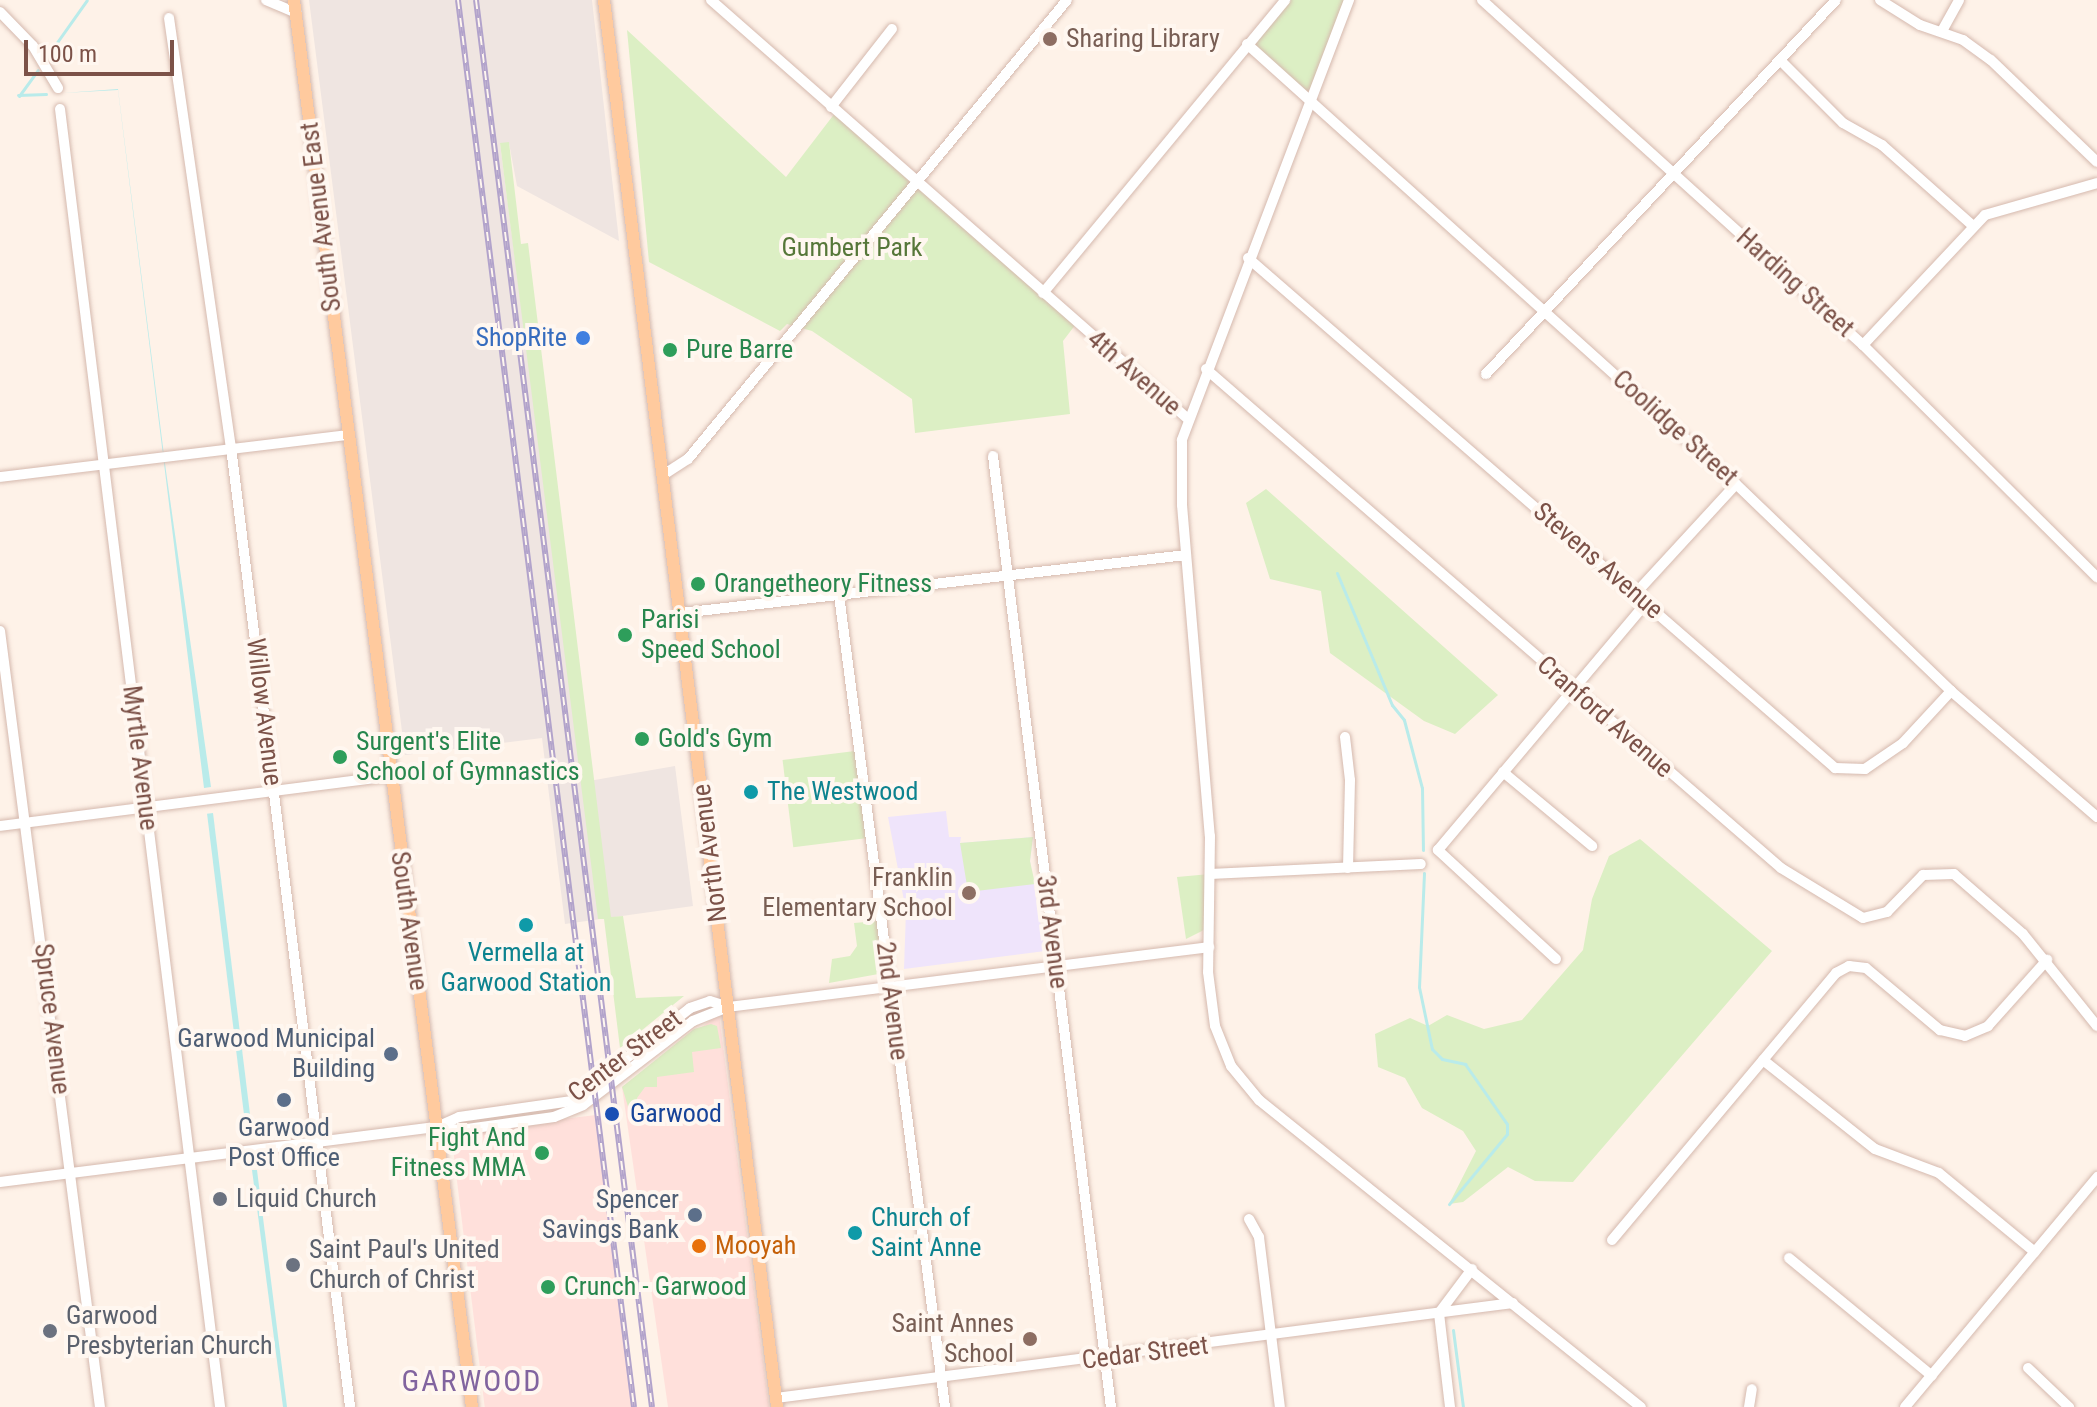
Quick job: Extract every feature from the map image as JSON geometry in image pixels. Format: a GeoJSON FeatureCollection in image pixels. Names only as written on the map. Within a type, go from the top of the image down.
{"type":"FeatureCollection","features":[{"type":"Feature","properties":{"kind":"main road","name":"North Avenue"},"geometry":{"type":"LineString","coordinates":[[604,0],[777,1402]]}},
{"type":"Feature","properties":{"kind":"main road","name":"South Avenue East"},"geometry":{"type":"LineString","coordinates":[[295,6],[347,435]]}},
{"type":"Feature","properties":{"kind":"main road","name":"South Avenue"},"geometry":{"type":"LineString","coordinates":[[347,435],[388,776],[438,1127],[472,1407]]}},
{"type":"Feature","properties":{"kind":"street"},"geometry":{"type":"LineString","coordinates":[[266,0],[295,6]]}},
{"type":"Feature","properties":{"kind":"street","name":"4th Avenue"},"geometry":{"type":"LineString","coordinates":[[711,0],[1187,418],[1182,440],[1186,555],[1210,874],[1212,1011],[1224,1053],[1259,1100],[1472,1269]]}},
{"type":"Feature","properties":{"kind":"street"},"geometry":{"type":"LineString","coordinates":[[663,475],[688,459],[1067,0]]}},
{"type":"Feature","properties":{"kind":"street"},"geometry":{"type":"LineString","coordinates":[[1043,293],[1285,0]]}},
{"type":"Feature","properties":{"kind":"street"},"geometry":{"type":"LineString","coordinates":[[1187,418],[1349,0]]}},
{"type":"Feature","properties":{"kind":"street","name":"Harding Street"},"geometry":{"type":"LineString","coordinates":[[1482,0],[1863,345],[2097,577]]}},
{"type":"Feature","properties":{"kind":"street"},"geometry":{"type":"LineString","coordinates":[[1486,374],[1836,0]]}},
{"type":"Feature","properties":{"kind":"street"},"geometry":{"type":"LineString","coordinates":[[1880,0],[1920,25],[1942,31],[1991,60],[2097,162]]}},
{"type":"Feature","properties":{"kind":"street"},"geometry":{"type":"LineString","coordinates":[[1942,31],[1959,0]]}},
{"type":"Feature","properties":{"kind":"street"},"geometry":{"type":"LineString","coordinates":[[0,12],[33,46],[58,88]]}},
{"type":"Feature","properties":{"kind":"street","name":"Willow Avenue"},"geometry":{"type":"LineString","coordinates":[[169,18],[231,447],[350,1407]]}},
{"type":"Feature","properties":{"kind":"street"},"geometry":{"type":"LineString","coordinates":[[831,107],[892,29]]}},
{"type":"Feature","properties":{"kind":"street","name":"Coolidge Street"},"geometry":{"type":"LineString","coordinates":[[1247,44],[1310,97],[1736,484],[1951,691],[2097,817]]}},
{"type":"Feature","properties":{"kind":"street"},"geometry":{"type":"LineString","coordinates":[[1780,60],[1843,123],[1882,145],[1972,225]]}},
{"type":"Feature","properties":{"kind":"street","name":"Myrtle Avenue"},"geometry":{"type":"LineString","coordinates":[[60,109],[220,1407]]}},
{"type":"Feature","properties":{"kind":"street"},"geometry":{"type":"LineString","coordinates":[[1863,345],[1972,225],[2002,208],[2097,183]]}},
{"type":"Feature","properties":{"kind":"street","name":"Stevens Avenue"},"geometry":{"type":"LineString","coordinates":[[1248,258],[1842,771],[1865,769],[1903,743],[1951,691]]}},
{"type":"Feature","properties":{"kind":"street","name":"Cranford Avenue"},"geometry":{"type":"LineString","coordinates":[[1206,369],[1781,868],[1819,887],[1851,914],[1879,917],[1913,881],[1944,871],[1965,881],[2047,960]]}},
{"type":"Feature","properties":{"kind":"street"},"geometry":{"type":"LineString","coordinates":[[0,477],[347,435]]}},
{"type":"Feature","properties":{"kind":"street","name":"3rd Avenue"},"geometry":{"type":"LineString","coordinates":[[993,456],[1111,1407]]}},
{"type":"Feature","properties":{"kind":"street"},"geometry":{"type":"LineString","coordinates":[[1635,594],[1736,484]]}},
{"type":"Feature","properties":{"kind":"street"},"geometry":{"type":"LineString","coordinates":[[681,613],[1186,555]]}},
{"type":"Feature","properties":{"kind":"street","name":"2nd Avenue"},"geometry":{"type":"LineString","coordinates":[[839,595],[945,1407]]}},
{"type":"Feature","properties":{"kind":"street"},"geometry":{"type":"LineString","coordinates":[[1556,959],[1438,850],[1451,829],[1646,603]]}},
{"type":"Feature","properties":{"kind":"street","name":"Spruce Avenue"},"geometry":{"type":"LineString","coordinates":[[0,631],[100,1407]]}},
{"type":"Feature","properties":{"kind":"street"},"geometry":{"type":"LineString","coordinates":[[1345,737],[1350,780],[1348,868]]}},
{"type":"Feature","properties":{"kind":"street"},"geometry":{"type":"LineString","coordinates":[[1503,772],[1592,846]]}},
{"type":"Feature","properties":{"kind":"street"},"geometry":{"type":"LineString","coordinates":[[0,826],[388,776]]}},
{"type":"Feature","properties":{"kind":"street"},"geometry":{"type":"LineString","coordinates":[[1210,874],[1421,864]]}},
{"type":"Feature","properties":{"kind":"street","name":"Center Street"},"geometry":{"type":"LineString","coordinates":[[0,1182],[438,1127],[459,1117],[572,1101],[690,1008],[710,1001],[728,1007],[1209,947]]}},
{"type":"Feature","properties":{"kind":"street"},"geometry":{"type":"LineString","coordinates":[[1612,1240],[1844,968],[1866,968],[1940,1030],[1965,1036],[1988,1026],[2047,960],[2097,1026]]}},
{"type":"Feature","properties":{"kind":"street"},"geometry":{"type":"LineString","coordinates":[[1763,1060],[1875,1149],[1939,1173],[2035,1252]]}},
{"type":"Feature","properties":{"kind":"street"},"geometry":{"type":"LineString","coordinates":[[1905,1407],[2097,1177]]}},
{"type":"Feature","properties":{"kind":"street"},"geometry":{"type":"LineString","coordinates":[[1249,1219],[1259,1237],[1280,1407]]}},
{"type":"Feature","properties":{"kind":"street"},"geometry":{"type":"LineString","coordinates":[[1789,1258],[1932,1376]]}},
{"type":"Feature","properties":{"kind":"street"},"geometry":{"type":"LineString","coordinates":[[1450,1407],[1439,1313],[1472,1269],[1641,1407]]}},
{"type":"Feature","properties":{"kind":"street","name":"Cedar Street"},"geometry":{"type":"LineString","coordinates":[[777,1402],[1271,1338],[1513,1303]]}},
{"type":"Feature","properties":{"kind":"street"},"geometry":{"type":"LineString","coordinates":[[2028,1368],[2069,1407]]}},
{"type":"Feature","properties":{"kind":"street"},"geometry":{"type":"LineString","coordinates":[[1749,1407],[1752,1389]]}},
{"type":"Feature","properties":{"kind":"shaded area"},"geometry":{"type":"Polygon","coordinates":[[[309,0],[592,0],[619,241],[517,186],[509,143],[500,143],[583,782],[675,766],[693,906],[565,924],[542,738],[405,755],[309,0]]]}},
{"type":"Feature","properties":{"kind":"shaded area","name":"Franklin Elementary School"},"geometry":{"type":"Polygon","coordinates":[[[946,811],[949,837],[961,837],[960,843],[1033,837],[1030,861],[1045,951],[904,969],[906,911],[888,817],[946,811]]]}},
{"type":"Feature","properties":{"kind":"shaded area"},"geometry":{"type":"Polygon","coordinates":[[[719,1014],[769,1407],[668,1407],[622,1087],[719,1014]]]}},
{"type":"Feature","properties":{"kind":"shaded area"},"geometry":{"type":"Polygon","coordinates":[[[596,1115],[632,1407],[485,1407],[451,1133],[596,1115]]]}},
{"type":"Feature","properties":{"kind":"green space"},"geometry":{"type":"Polygon","coordinates":[[[1285,0],[1349,0],[1310,97],[1247,44],[1285,0]]]}},
{"type":"Feature","properties":{"kind":"green space","name":"Gumbert Park"},"geometry":{"type":"Polygon","coordinates":[[[627,30],[786,177],[835,113],[1079,320],[1063,341],[1070,414],[915,433],[912,399],[812,331],[787,324],[780,331],[649,262],[627,30]]]}},
{"type":"Feature","properties":{"kind":"green space"},"geometry":{"type":"Polygon","coordinates":[[[509,142],[521,244],[528,243],[611,917],[623,916],[636,998],[684,996],[620,1048],[604,919],[598,919],[500,143],[509,142]]]}},
{"type":"Feature","properties":{"kind":"green space"},"geometry":{"type":"Polygon","coordinates":[[[1266,489],[1498,695],[1455,734],[1424,721],[1330,653],[1321,591],[1270,579],[1246,503],[1266,489]]]}},
{"type":"Feature","properties":{"kind":"green space"},"geometry":{"type":"Polygon","coordinates":[[[855,751],[866,838],[793,847],[783,760],[855,751]]]}},
{"type":"Feature","properties":{"kind":"green space"},"geometry":{"type":"Polygon","coordinates":[[[1033,837],[1030,861],[1035,884],[968,892],[960,843],[1033,837]]]}},
{"type":"Feature","properties":{"kind":"green space"},"geometry":{"type":"Polygon","coordinates":[[[1640,839],[1772,951],[1573,1182],[1535,1181],[1508,1167],[1463,1202],[1449,1204],[1476,1151],[1463,1131],[1422,1108],[1405,1078],[1378,1067],[1375,1034],[1410,1018],[1428,1026],[1447,1015],[1484,1029],[1522,1020],[1583,950],[1592,899],[1609,856],[1640,839]]]}},
{"type":"Feature","properties":{"kind":"green space"},"geometry":{"type":"Polygon","coordinates":[[[1210,874],[1206,929],[1186,939],[1177,877],[1210,874]]]}},
{"type":"Feature","properties":{"kind":"green space"},"geometry":{"type":"Polygon","coordinates":[[[878,921],[884,973],[829,983],[832,959],[850,956],[857,946],[854,923],[878,921]]]}},
{"type":"Feature","properties":{"kind":"green space"},"geometry":{"type":"Polygon","coordinates":[[[711,1024],[717,1026],[721,1048],[692,1052],[694,1072],[657,1077],[657,1087],[645,1087],[637,1098],[638,1112],[630,1113],[622,1087],[694,1029],[711,1024]]]}},
{"type":"Feature","properties":{"kind":"water"},"geometry":{"type":"Polygon","coordinates":[[[118,89],[166,471],[211,787],[204,788],[118,90],[63,93],[118,89]]]}},
{"type":"Feature","properties":{"kind":"water"},"geometry":{"type":"Polygon","coordinates":[[[213,813],[252,1132],[246,1132],[207,814],[213,813]]]}},
{"type":"Feature","properties":{"kind":"water"},"geometry":{"type":"Polygon","coordinates":[[[252,1170],[257,1170],[287,1407],[283,1407],[252,1170]]]}},
{"type":"Feature","properties":{"kind":"waterway"},"geometry":{"type":"LineString","coordinates":[[48,55],[87,0]]}},
{"type":"Feature","properties":{"kind":"waterway"},"geometry":{"type":"LineString","coordinates":[[19,96],[38,70]]}},
{"type":"Feature","properties":{"kind":"waterway"},"geometry":{"type":"LineString","coordinates":[[18,95],[46,94]]}},
{"type":"Feature","properties":{"kind":"waterway"},"geometry":{"type":"LineString","coordinates":[[1337,573],[1392,705],[1404,720],[1422,788],[1423,850]]}},
{"type":"Feature","properties":{"kind":"waterway"},"geometry":{"type":"LineString","coordinates":[[1424,873],[1419,987],[1432,1049],[1442,1059],[1465,1064],[1507,1124],[1507,1134],[1449,1204]]}},
{"type":"Feature","properties":{"kind":"waterway"},"geometry":{"type":"LineString","coordinates":[[1453,1330],[1463,1407]]}},
{"type":"Feature","properties":{"kind":"railway"},"geometry":{"type":"LineString","coordinates":[[458,0],[634,1407]]}},
{"type":"Feature","properties":{"kind":"railway"},"geometry":{"type":"LineString","coordinates":[[476,0],[652,1407]]}},
{"type":"Feature","properties":{"kind":"place","name":"Sharing Library"},"geometry":{"type":"Point","coordinates":[1050,39]}},
{"type":"Feature","properties":{"kind":"place","name":"ShopRite"},"geometry":{"type":"Point","coordinates":[583,338]}},
{"type":"Feature","properties":{"kind":"place","name":"Pure Barre"},"geometry":{"type":"Point","coordinates":[670,350]}},
{"type":"Feature","properties":{"kind":"place","name":"Orangetheory Fitness"},"geometry":{"type":"Point","coordinates":[698,584]}},
{"type":"Feature","properties":{"kind":"place","name":"Parisi Speed School"},"geometry":{"type":"Point","coordinates":[625,635]}},
{"type":"Feature","properties":{"kind":"place","name":"Gold's Gym"},"geometry":{"type":"Point","coordinates":[642,739]}},
{"type":"Feature","properties":{"kind":"place","name":"Surgent's Elite School of Gymnastics"},"geometry":{"type":"Point","coordinates":[340,757]}},
{"type":"Feature","properties":{"kind":"place","name":"The Westwood"},"geometry":{"type":"Point","coordinates":[751,792]}},
{"type":"Feature","properties":{"kind":"place","name":"Franklin Elementary School"},"geometry":{"type":"Point","coordinates":[969,893]}},
{"type":"Feature","properties":{"kind":"place","name":"Vermella at Garwood Station"},"geometry":{"type":"Point","coordinates":[526,925]}},
{"type":"Feature","properties":{"kind":"place","name":"Garwood Municipal Building"},"geometry":{"type":"Point","coordinates":[391,1054]}},
{"type":"Feature","properties":{"kind":"place","name":"Garwood Post Office"},"geometry":{"type":"Point","coordinates":[284,1100]}},
{"type":"Feature","properties":{"kind":"place","name":"Garwood"},"geometry":{"type":"Point","coordinates":[612,1114]}},
{"type":"Feature","properties":{"kind":"place","name":"Fight And Fitness MMA"},"geometry":{"type":"Point","coordinates":[542,1153]}},
{"type":"Feature","properties":{"kind":"place","name":"Liquid Church"},"geometry":{"type":"Point","coordinates":[220,1199]}},
{"type":"Feature","properties":{"kind":"place","name":"Spencer Savings Bank"},"geometry":{"type":"Point","coordinates":[695,1215]}},
{"type":"Feature","properties":{"kind":"place","name":"Church of Saint Anne"},"geometry":{"type":"Point","coordinates":[855,1233]}},
{"type":"Feature","properties":{"kind":"place","name":"Mooyah"},"geometry":{"type":"Point","coordinates":[699,1246]}},
{"type":"Feature","properties":{"kind":"place","name":"Saint Paul's United Church of Christ"},"geometry":{"type":"Point","coordinates":[293,1265]}},
{"type":"Feature","properties":{"kind":"place","name":"Crunch - Garwood"},"geometry":{"type":"Point","coordinates":[548,1287]}},
{"type":"Feature","properties":{"kind":"place","name":"Garwood Presbyterian Church"},"geometry":{"type":"Point","coordinates":[50,1331]}},
{"type":"Feature","properties":{"kind":"place","name":"Saint Annes School"},"geometry":{"type":"Point","coordinates":[1030,1339]}},
{"type":"Feature","properties":{"kind":"district","name":"GARWOOD"},"geometry":{"type":"Point","coordinates":[472,1381]}}]}
